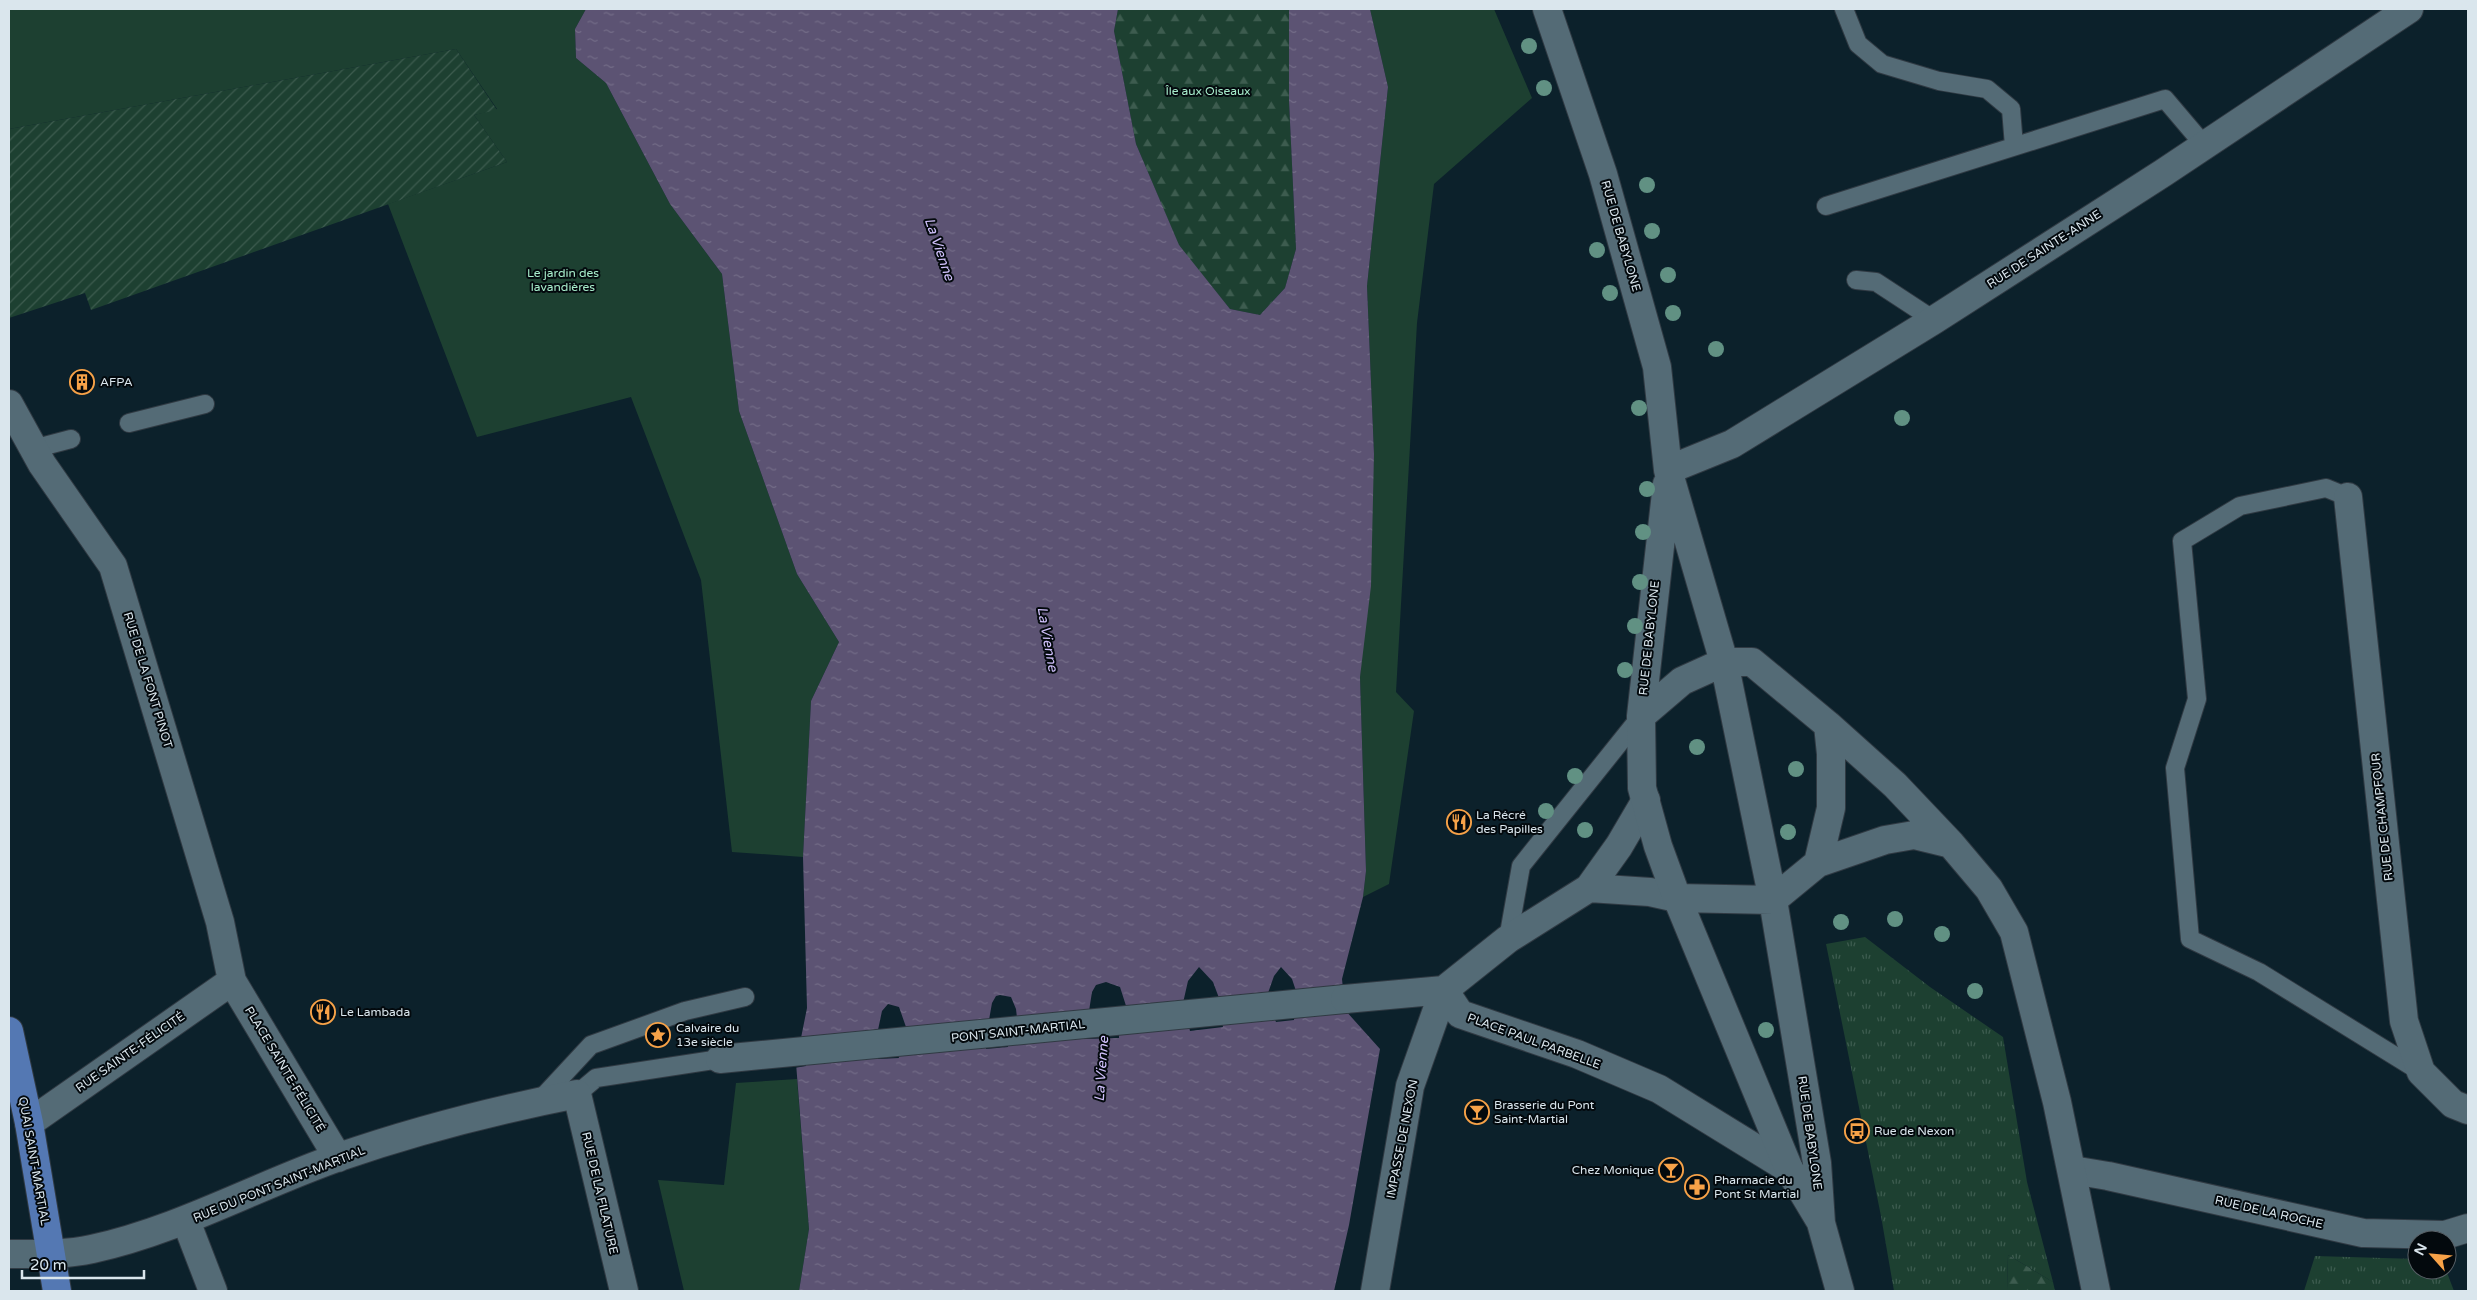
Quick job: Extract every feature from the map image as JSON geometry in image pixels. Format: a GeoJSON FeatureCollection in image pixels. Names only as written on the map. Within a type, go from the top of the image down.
{"type":"FeatureCollection","features":[{"type":"Feature","properties":{"kind":"main road","name":"QUAI SAINT-MARTIAL"},"geometry":{"type":"LineString","coordinates":[[9,1030],[29,1124],[35,1171],[57,1291]]}},
{"type":"Feature","properties":{"kind":"street","name":"RUE DE BABYLONE"},"geometry":{"type":"LineString","coordinates":[[1548,9],[1603,174],[1657,367],[1668,470],[1724,662],[1774,900],[1817,1163],[1821,1223]]}},
{"type":"Feature","properties":{"kind":"street","name":"RUE DE SAINTE-ANNE"},"geometry":{"type":"LineString","coordinates":[[1668,470],[1732,444],[1934,320],[2409,9]]}},
{"type":"Feature","properties":{"kind":"street","name":"RUE DE LA FONT PINOT"},"geometry":{"type":"LineString","coordinates":[[9,404],[37,456],[113,566],[220,922],[232,981]]}},
{"type":"Feature","properties":{"kind":"street"},"geometry":{"type":"LineString","coordinates":[[9,438],[37,456]]}},
{"type":"Feature","properties":{"kind":"street","name":"RUE DE BABYLONE"},"geometry":{"type":"LineString","coordinates":[[1668,470],[1641,716],[1642,788],[1658,846],[1677,898],[1790,1169],[1821,1223]]}},
{"type":"Feature","properties":{"kind":"street","name":"RUE DE CHAMPFOUR"},"geometry":{"type":"LineString","coordinates":[[2348,497],[2404,1021],[2421,1072],[2453,1104],[2468,1110]]}},
{"type":"Feature","properties":{"kind":"street","name":"RUE DE BABYLONE"},"geometry":{"type":"LineString","coordinates":[[1641,716],[1682,682],[1724,662]]}},
{"type":"Feature","properties":{"kind":"street"},"geometry":{"type":"LineString","coordinates":[[1724,662],[1752,662],[1828,725],[1895,785],[1952,844],[1988,889],[2014,932],[2072,1170],[2096,1291]]}},
{"type":"Feature","properties":{"kind":"street"},"geometry":{"type":"LineString","coordinates":[[1818,864],[1831,808],[1831,754],[1828,725]]}},
{"type":"Feature","properties":{"kind":"street"},"geometry":{"type":"LineString","coordinates":[[1444,990],[1508,940],[1590,888],[1619,846],[1646,800]]}},
{"type":"Feature","properties":{"kind":"street"},"geometry":{"type":"LineString","coordinates":[[1590,888],[1650,892],[1677,898],[1774,900],[1818,864],[1885,840],[1914,836],[1952,844]]}},
{"type":"Feature","properties":{"kind":"street","name":"RUE SAINTE-FÉLICITÉ"},"geometry":{"type":"LineString","coordinates":[[29,1124],[232,981]]}},
{"type":"Feature","properties":{"kind":"street","name":"PLACE SAINTE-FÉLICITÉ"},"geometry":{"type":"LineString","coordinates":[[232,981],[338,1158]]}},
{"type":"Feature","properties":{"kind":"street","name":"PLACE PAUL PARBELLE"},"geometry":{"type":"LineString","coordinates":[[1444,990],[1460,1014],[1577,1054],[1659,1089],[1790,1169]]}},
{"type":"Feature","properties":{"kind":"street","name":"PONT SAINT-MARTIAL"},"geometry":{"type":"LineString","coordinates":[[720,1059],[1444,990]]}},
{"type":"Feature","properties":{"kind":"street","name":"IMPASSE DE NEXON"},"geometry":{"type":"LineString","coordinates":[[1374,1291],[1410,1086],[1444,990]]}},
{"type":"Feature","properties":{"kind":"street","name":"RUE DU PONT SAINT-MARTIAL"},"geometry":{"type":"LineString","coordinates":[[9,1254],[51,1254],[91,1250],[186,1222],[338,1158],[439,1125],[577,1094]]}},
{"type":"Feature","properties":{"kind":"street","name":"RUE DE LA FILATURE"},"geometry":{"type":"LineString","coordinates":[[577,1094],[624,1291]]}},
{"type":"Feature","properties":{"kind":"street","name":"RUE DE LA ROCHE"},"geometry":{"type":"LineString","coordinates":[[2072,1170],[2108,1176],[2362,1233],[2445,1235],[2468,1228]]}},
{"type":"Feature","properties":{"kind":"street"},"geometry":{"type":"LineString","coordinates":[[186,1222],[213,1291]]}},
{"type":"Feature","properties":{"kind":"street"},"geometry":{"type":"LineString","coordinates":[[1821,1223],[1840,1291]]}},
{"type":"Feature","properties":{"kind":"lane"},"geometry":{"type":"LineString","coordinates":[[1844,9],[1858,44],[1882,64],[1940,81],[1987,89],[2011,109],[2014,146]]}},
{"type":"Feature","properties":{"kind":"lane"},"geometry":{"type":"LineString","coordinates":[[1826,206],[2165,99],[2204,145]]}},
{"type":"Feature","properties":{"kind":"lane"},"geometry":{"type":"LineString","coordinates":[[1856,280],[1876,282],[1934,320]]}},
{"type":"Feature","properties":{"kind":"lane"},"geometry":{"type":"LineString","coordinates":[[128,424],[205,404]]}},
{"type":"Feature","properties":{"kind":"lane"},"geometry":{"type":"LineString","coordinates":[[37,456],[71,439]]}},
{"type":"Feature","properties":{"kind":"lane"},"geometry":{"type":"LineString","coordinates":[[2348,497],[2326,488],[2240,506],[2182,541],[2197,699],[2174,768],[2190,939],[2259,972],[2421,1072]]}},
{"type":"Feature","properties":{"kind":"lane"},"geometry":{"type":"LineString","coordinates":[[1508,940],[1521,866],[1641,716]]}},
{"type":"Feature","properties":{"kind":"lane"},"geometry":{"type":"LineString","coordinates":[[539,1102],[591,1045],[685,1011],[745,997]]}},
{"type":"Feature","properties":{"kind":"lane"},"geometry":{"type":"LineString","coordinates":[[577,1094],[596,1078],[720,1059]]}},
{"type":"Feature","properties":{"kind":"green space","name":"Le jardin des lavandières"},"geometry":{"type":"Polygon","coordinates":[[[9,9],[586,9],[575,29],[576,58],[606,83],[670,204],[722,274],[739,411],[797,574],[839,642],[811,701],[803,857],[732,852],[701,580],[631,397],[477,437],[388,204],[507,162],[474,115],[497,109],[456,49],[9,129],[9,9]]]}},
{"type":"Feature","properties":{"kind":"green space","name":"Île aux Oiseaux"},"geometry":{"type":"Polygon","coordinates":[[[1118,9],[1289,9],[1289,101],[1296,249],[1285,288],[1260,315],[1230,309],[1179,246],[1136,144],[1114,31],[1118,9]]]}},
{"type":"Feature","properties":{"kind":"green space"},"geometry":{"type":"Polygon","coordinates":[[[1370,9],[1494,9],[1532,98],[1434,184],[1417,323],[1396,692],[1414,711],[1389,884],[1363,897],[1366,871],[1360,677],[1374,454],[1367,286],[1388,87],[1370,9]]]}},
{"type":"Feature","properties":{"kind":"green space"},"geometry":{"type":"Polygon","coordinates":[[[456,49],[497,110],[474,115],[507,162],[91,310],[85,293],[9,318],[9,129],[456,49]]]}},
{"type":"Feature","properties":{"kind":"green space"},"geometry":{"type":"Polygon","coordinates":[[[1865,937],[1930,987],[2003,1037],[2027,1182],[2053,1282],[2008,1255],[2007,1291],[1894,1291],[1881,1216],[1826,944],[1865,937]]]}},
{"type":"Feature","properties":{"kind":"green space"},"geometry":{"type":"Polygon","coordinates":[[[797,1079],[809,1229],[799,1291],[684,1291],[658,1180],[724,1185],[736,1083],[797,1079]]]}},
{"type":"Feature","properties":{"kind":"green space"},"geometry":{"type":"Polygon","coordinates":[[[2008,1255],[2053,1282],[2055,1291],[2007,1291],[2008,1255]]]}},
{"type":"Feature","properties":{"kind":"green space"},"geometry":{"type":"Polygon","coordinates":[[[2315,1256],[2407,1259],[2407,1280],[2450,1280],[2454,1291],[2304,1291],[2315,1256]]]}},
{"type":"Feature","properties":{"kind":"water","name":"La Vienne"},"geometry":{"type":"Polygon","coordinates":[[[586,9],[1118,9],[1114,31],[1136,144],[1179,245],[1230,309],[1260,315],[1285,288],[1296,249],[1289,101],[1289,9],[1370,9],[1388,87],[1367,286],[1374,454],[1371,586],[1360,677],[1366,871],[1363,897],[1342,979],[1345,1010],[1380,1049],[1349,1225],[1334,1291],[799,1291],[809,1229],[796,1063],[807,1008],[803,857],[811,701],[839,642],[797,574],[739,411],[722,274],[670,204],[606,83],[576,58],[575,29],[586,9]]]}},
{"type":"Feature","properties":{"kind":"pier"},"geometry":{"type":"Polygon","coordinates":[[[1199,967],[1213,982],[1219,998],[1268,993],[1274,976],[1281,967],[1292,979],[1296,991],[1294,1020],[1276,1022],[1274,1018],[1222,1023],[1223,1027],[1190,1031],[1189,1027],[1119,1034],[1119,1038],[1082,1039],[1081,1035],[1008,1042],[1008,1047],[986,1049],[986,1045],[898,1054],[899,1058],[878,1059],[877,1055],[805,1063],[806,1066],[794,1068],[799,1037],[878,1030],[882,1011],[888,1004],[899,1007],[906,1027],[989,1020],[992,1003],[996,996],[1000,995],[1011,997],[1016,1009],[1017,1018],[1089,1011],[1092,992],[1096,985],[1106,982],[1120,987],[1127,1009],[1183,1003],[1188,981],[1199,967]]]}},
{"type":"Feature","properties":{"kind":"place","name":"AFPA"},"geometry":{"type":"Point","coordinates":[82,382]}},
{"type":"Feature","properties":{"kind":"place","name":"La Récré des Papilles"},"geometry":{"type":"Point","coordinates":[1459,822]}},
{"type":"Feature","properties":{"kind":"place","name":"Le Lambada"},"geometry":{"type":"Point","coordinates":[323,1012]}},
{"type":"Feature","properties":{"kind":"place","name":"Calvaire du 13e siècle"},"geometry":{"type":"Point","coordinates":[658,1035]}},
{"type":"Feature","properties":{"kind":"place","name":"Brasserie du Pont Saint-Martial"},"geometry":{"type":"Point","coordinates":[1477,1112]}},
{"type":"Feature","properties":{"kind":"place","name":"Rue de Nexon"},"geometry":{"type":"Point","coordinates":[1857,1131]}},
{"type":"Feature","properties":{"kind":"place","name":"Chez Monique"},"geometry":{"type":"Point","coordinates":[1671,1170]}},
{"type":"Feature","properties":{"kind":"place","name":"Pharmacie du Pont St Martial"},"geometry":{"type":"Point","coordinates":[1697,1187]}}]}
